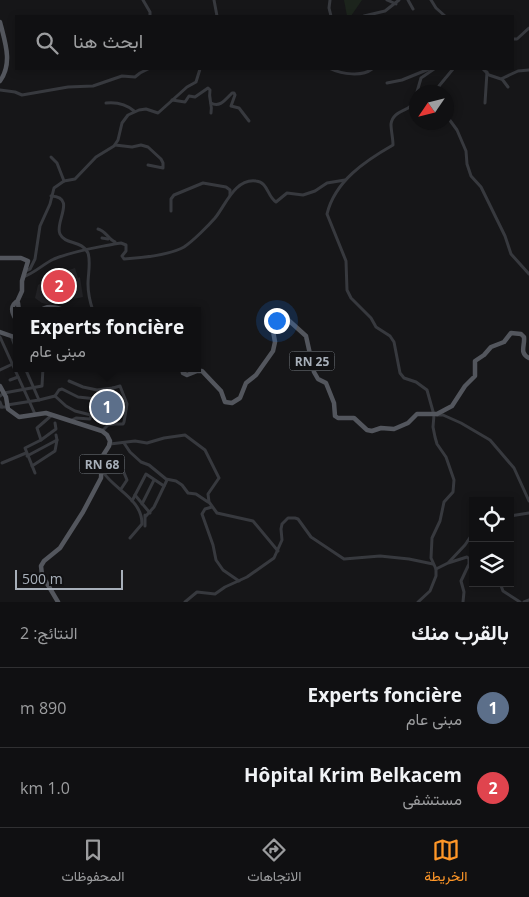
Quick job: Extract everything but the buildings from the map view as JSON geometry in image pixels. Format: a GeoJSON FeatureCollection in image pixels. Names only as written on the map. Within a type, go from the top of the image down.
{"type":"FeatureCollection","features":[{"type":"Feature","properties":{"kind":"main road"},"geometry":{"type":"LineString","coordinates":[[0,22],[8,54],[5,71],[0,81]]}},
{"type":"Feature","properties":{"kind":"main road"},"geometry":{"type":"LineString","coordinates":[[0,258],[27,259],[28,262],[23,277],[22,291],[13,307]]}},
{"type":"Feature","properties":{"kind":"main road"},"geometry":{"type":"LineString","coordinates":[[17,302],[18,307]]}},
{"type":"Feature","properties":{"kind":"main road","name":"RN 25"},"geometry":{"type":"LineString","coordinates":[[201,371],[221,391],[225,402],[232,403],[240,398],[246,382],[256,374],[273,351],[275,342],[271,327],[283,317],[288,319],[306,336],[314,372],[318,379],[326,383],[334,403],[334,414],[336,417],[354,418],[368,430],[372,431],[381,428],[394,429],[408,423],[420,414],[434,415],[454,404],[465,386],[475,376],[475,363],[477,359],[484,355],[491,347],[504,342],[512,333],[521,334],[524,337],[522,351],[529,358]]}},
{"type":"Feature","properties":{"kind":"main road"},"geometry":{"type":"LineString","coordinates":[[0,332],[11,336]]}},
{"type":"Feature","properties":{"kind":"main road","name":"RN 25"},"geometry":{"type":"LineString","coordinates":[[183,372],[187,375],[194,372]]}},
{"type":"Feature","properties":{"kind":"main road"},"geometry":{"type":"LineString","coordinates":[[0,386],[4,406],[21,418],[44,413],[102,432]]}},
{"type":"Feature","properties":{"kind":"main road","name":"RN 68"},"geometry":{"type":"LineString","coordinates":[[58,602],[42,575],[41,566],[44,561],[60,548],[102,478],[102,459],[110,444],[109,437],[102,432]]}},
{"type":"Feature","properties":{"kind":"street"},"geometry":{"type":"LineString","coordinates":[[143,0],[150,15]]}},
{"type":"Feature","properties":{"kind":"street"},"geometry":{"type":"LineString","coordinates":[[214,0],[217,15]]}},
{"type":"Feature","properties":{"kind":"street"},"geometry":{"type":"LineString","coordinates":[[330,0],[331,15]]}},
{"type":"Feature","properties":{"kind":"street"},"geometry":{"type":"LineString","coordinates":[[387,0],[396,4]]}},
{"type":"Feature","properties":{"kind":"street"},"geometry":{"type":"LineString","coordinates":[[379,14],[396,4],[399,0]]}},
{"type":"Feature","properties":{"kind":"street"},"geometry":{"type":"LineString","coordinates":[[408,0],[413,9]]}},
{"type":"Feature","properties":{"kind":"street"},"geometry":{"type":"LineString","coordinates":[[431,0],[444,15]]}},
{"type":"Feature","properties":{"kind":"street"},"geometry":{"type":"LineString","coordinates":[[514,39],[517,39],[529,28]]}},
{"type":"Feature","properties":{"kind":"street"},"geometry":{"type":"LineString","coordinates":[[0,90],[22,95],[68,87],[93,86],[122,76],[135,77],[145,70]]}},
{"type":"Feature","properties":{"kind":"street"},"geometry":{"type":"LineString","coordinates":[[25,271],[30,269],[35,259],[40,226],[50,204],[54,188],[64,181],[75,179],[96,157],[115,145],[122,123],[134,111],[146,109],[158,113],[171,100],[196,82],[200,70]]}},
{"type":"Feature","properties":{"kind":"street"},"geometry":{"type":"LineString","coordinates":[[333,70],[341,74],[365,73],[370,70]]}},
{"type":"Feature","properties":{"kind":"street"},"geometry":{"type":"LineString","coordinates":[[387,82],[402,80],[429,70]]}},
{"type":"Feature","properties":{"kind":"street"},"geometry":{"type":"LineString","coordinates":[[420,85],[421,78],[429,70]]}},
{"type":"Feature","properties":{"kind":"street"},"geometry":{"type":"LineString","coordinates":[[440,85],[452,70]]}},
{"type":"Feature","properties":{"kind":"street"},"geometry":{"type":"LineString","coordinates":[[484,70],[497,79],[502,79],[518,71],[529,70]]}},
{"type":"Feature","properties":{"kind":"street"},"geometry":{"type":"LineString","coordinates":[[486,103],[487,72]]}},
{"type":"Feature","properties":{"kind":"street"},"geometry":{"type":"LineString","coordinates":[[502,79],[508,87]]}},
{"type":"Feature","properties":{"kind":"street"},"geometry":{"type":"LineString","coordinates":[[171,100],[185,102],[189,96],[195,97],[208,88],[210,90],[208,98],[211,103],[212,113]]}},
{"type":"Feature","properties":{"kind":"street"},"geometry":{"type":"LineString","coordinates":[[211,103],[219,105],[234,93],[235,95],[230,106],[239,108],[249,121]]}},
{"type":"Feature","properties":{"kind":"street"},"geometry":{"type":"LineString","coordinates":[[106,103],[114,102],[131,108],[134,111]]}},
{"type":"Feature","properties":{"kind":"street"},"geometry":{"type":"LineString","coordinates":[[409,108],[401,111],[391,122],[393,145],[360,165],[346,180],[327,214],[346,261],[347,290],[350,298],[370,318],[376,327],[390,336],[394,342],[400,373],[404,378],[416,382],[427,390],[434,415],[434,437],[447,461],[454,480],[454,490],[444,502],[440,521],[432,538],[431,558],[436,569],[436,576],[432,587],[418,602]]}},
{"type":"Feature","properties":{"kind":"street"},"geometry":{"type":"LineString","coordinates":[[454,126],[466,151],[467,164],[471,176],[481,187],[505,236],[511,254],[529,274]]}},
{"type":"Feature","properties":{"kind":"street"},"geometry":{"type":"LineString","coordinates":[[115,145],[132,147],[141,144],[148,147],[162,159],[163,168],[148,166]]}},
{"type":"Feature","properties":{"kind":"street"},"geometry":{"type":"LineString","coordinates":[[51,157],[57,163],[64,181]]}},
{"type":"Feature","properties":{"kind":"street"},"geometry":{"type":"LineString","coordinates":[[23,277],[30,275],[51,260],[114,244],[121,243],[126,246],[126,251],[122,256],[124,259],[161,254],[182,248],[194,240],[216,217],[230,196],[241,185],[255,180],[264,184],[276,202],[287,193],[303,195],[315,191],[327,183],[346,180]]}},
{"type":"Feature","properties":{"kind":"street"},"geometry":{"type":"LineString","coordinates":[[171,211],[171,197],[203,184],[226,187],[230,190],[230,196]]}},
{"type":"Feature","properties":{"kind":"street"},"geometry":{"type":"LineString","coordinates":[[51,196],[56,196],[60,199],[65,210],[58,228],[60,236],[81,244],[89,257],[89,294],[92,307]]}},
{"type":"Feature","properties":{"kind":"street"},"geometry":{"type":"LineString","coordinates":[[98,229],[115,242],[114,244]]}},
{"type":"Feature","properties":{"kind":"street"},"geometry":{"type":"LineString","coordinates":[[102,238],[108,238]]}},
{"type":"Feature","properties":{"kind":"street"},"geometry":{"type":"LineString","coordinates":[[11,336],[13,341]]}},
{"type":"Feature","properties":{"kind":"street"},"geometry":{"type":"LineString","coordinates":[[0,337],[12,364],[0,370]]}},
{"type":"Feature","properties":{"kind":"street"},"geometry":{"type":"LineString","coordinates":[[16,372],[35,414]]}},
{"type":"Feature","properties":{"kind":"street"},"geometry":{"type":"LineString","coordinates":[[27,372],[39,400]]}},
{"type":"Feature","properties":{"kind":"street"},"geometry":{"type":"LineString","coordinates":[[2,395],[42,386],[43,372]]}},
{"type":"Feature","properties":{"kind":"street"},"geometry":{"type":"LineString","coordinates":[[10,380],[18,377]]}},
{"type":"Feature","properties":{"kind":"street"},"geometry":{"type":"LineString","coordinates":[[69,381],[95,390],[113,388],[118,385],[121,387],[127,404],[123,424],[108,425],[102,432]]}},
{"type":"Feature","properties":{"kind":"street"},"geometry":{"type":"LineString","coordinates":[[0,402],[4,406],[30,402],[54,396],[58,390],[62,389],[78,397],[103,401],[109,397],[113,388]]}},
{"type":"Feature","properties":{"kind":"street"},"geometry":{"type":"LineString","coordinates":[[54,396],[66,406],[91,415],[96,414],[104,417],[108,412],[114,415],[113,424]]}},
{"type":"Feature","properties":{"kind":"street"},"geometry":{"type":"LineString","coordinates":[[114,405],[126,409]]}},
{"type":"Feature","properties":{"kind":"street"},"geometry":{"type":"LineString","coordinates":[[41,440],[37,428],[53,415]]}},
{"type":"Feature","properties":{"kind":"street"},"geometry":{"type":"LineString","coordinates":[[70,421],[76,418],[90,419],[91,415]]}},
{"type":"Feature","properties":{"kind":"street"},"geometry":{"type":"LineString","coordinates":[[434,415],[443,416],[461,423],[490,440],[514,468],[529,501]]}},
{"type":"Feature","properties":{"kind":"street"},"geometry":{"type":"LineString","coordinates":[[35,473],[25,448],[41,440],[56,429],[55,423]]}},
{"type":"Feature","properties":{"kind":"street"},"geometry":{"type":"LineString","coordinates":[[32,466],[54,452],[58,444],[56,435]]}},
{"type":"Feature","properties":{"kind":"street"},"geometry":{"type":"LineString","coordinates":[[110,444],[134,441],[147,443],[180,435],[187,437],[205,450],[218,478],[208,491],[209,502],[212,507],[219,514],[253,521],[278,551]]}},
{"type":"Feature","properties":{"kind":"street"},"geometry":{"type":"LineString","coordinates":[[2,463],[45,448],[57,440]]}},
{"type":"Feature","properties":{"kind":"street"},"geometry":{"type":"LineString","coordinates":[[124,443],[138,459],[149,465],[167,480],[176,481],[186,488],[188,493],[196,494],[209,502]]}},
{"type":"Feature","properties":{"kind":"street"},"geometry":{"type":"LineString","coordinates":[[121,456],[120,463],[127,480],[121,489]]}},
{"type":"Feature","properties":{"kind":"street"},"geometry":{"type":"LineString","coordinates":[[103,472],[146,516]]}},
{"type":"Feature","properties":{"kind":"street"},"geometry":{"type":"LineString","coordinates":[[132,501],[146,474],[164,486]]}},
{"type":"Feature","properties":{"kind":"street"},"geometry":{"type":"LineString","coordinates":[[142,504],[154,480]]}},
{"type":"Feature","properties":{"kind":"street"},"geometry":{"type":"LineString","coordinates":[[144,526],[146,516],[150,513],[167,480]]}},
{"type":"Feature","properties":{"kind":"street"},"geometry":{"type":"LineString","coordinates":[[135,495],[150,513]]}},
{"type":"Feature","properties":{"kind":"street"},"geometry":{"type":"LineString","coordinates":[[212,507],[205,509],[202,514],[216,560],[224,570],[239,581]]}},
{"type":"Feature","properties":{"kind":"street"},"geometry":{"type":"LineString","coordinates":[[130,538],[142,524],[140,512]]}},
{"type":"Feature","properties":{"kind":"street"},"geometry":{"type":"LineString","coordinates":[[514,515],[529,513]]}},
{"type":"Feature","properties":{"kind":"street"},"geometry":{"type":"LineString","coordinates":[[185,602],[197,592],[214,594],[239,581],[274,558],[282,540],[282,524],[288,518],[295,518],[302,523],[311,537],[344,559],[380,556],[413,559],[433,564]]}},
{"type":"Feature","properties":{"kind":"street"},"geometry":{"type":"LineString","coordinates":[[448,563],[469,539]]}},
{"type":"Feature","properties":{"kind":"street"},"geometry":{"type":"LineString","coordinates":[[436,569],[467,557],[470,560],[461,580],[464,592],[463,602]]}},
{"type":"Feature","properties":{"kind":"street"},"geometry":{"type":"LineString","coordinates":[[502,587],[503,591],[520,602]]}},
{"type":"Feature","properties":{"kind":"street"},"geometry":{"type":"LineString","coordinates":[[524,602],[529,600]]}},
{"type":"Feature","properties":{"kind":"shaded area"},"geometry":{"type":"Polygon","coordinates":[[[344,0],[362,0],[352,15],[347,15],[344,0]]]}},
{"type":"Feature","properties":{"kind":"shaded area"},"geometry":{"type":"Polygon","coordinates":[[[75,268],[78,278],[80,277],[83,297],[47,304],[35,298],[38,285],[54,277],[70,273],[69,270],[75,268]]]}},
{"type":"Feature","properties":{"kind":"place","name":"Hôpital Krim Belkacem"},"geometry":{"type":"Point","coordinates":[59,286]}},
{"type":"Feature","properties":{"kind":"place","name":"Experts foncière"},"geometry":{"type":"Point","coordinates":[107,407]}}]}
